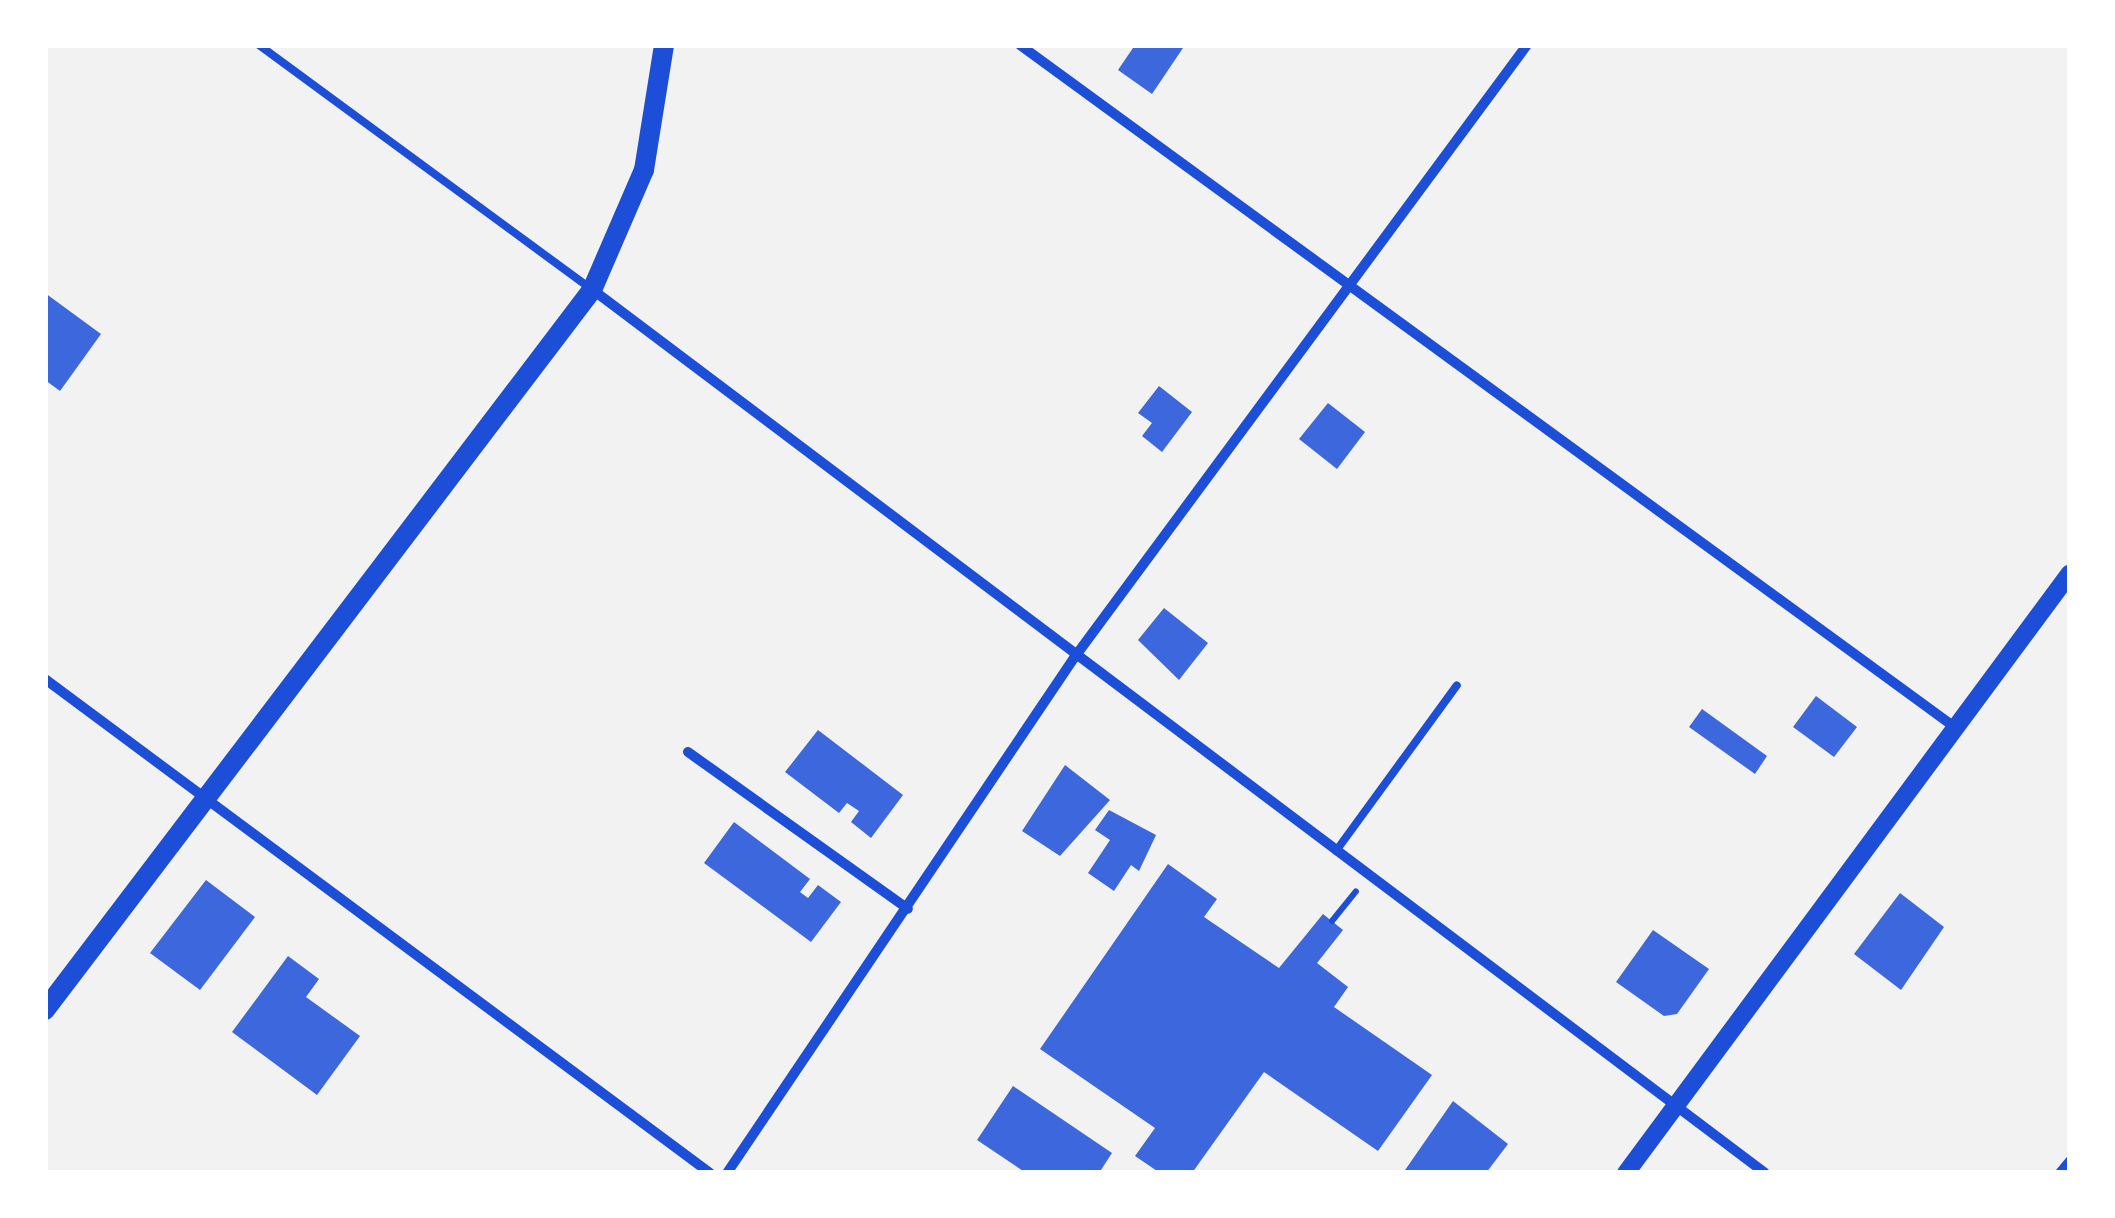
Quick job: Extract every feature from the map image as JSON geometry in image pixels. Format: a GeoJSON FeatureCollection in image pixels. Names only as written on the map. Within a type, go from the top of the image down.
{"type":"FeatureCollection","features":[{"type":"Feature","properties":{"kind":"main road"},"geometry":{"type":"LineString","coordinates":[[45,1010],[592,290],[644,170],[664,45]]}},
{"type":"Feature","properties":{"kind":"street"},"geometry":{"type":"LineString","coordinates":[[1020,45],[1348,291],[1956,728]]}},
{"type":"Feature","properties":{"kind":"street"},"geometry":{"type":"LineString","coordinates":[[727,1173],[1074,658],[1527,45]]}},
{"type":"Feature","properties":{"kind":"street"},"geometry":{"type":"LineString","coordinates":[[592,290],[1334,854],[1765,1173]]}},
{"type":"Feature","properties":{"kind":"street"},"geometry":{"type":"LineString","coordinates":[[1626,1173],[2070,573]]}},
{"type":"Feature","properties":{"kind":"street"},"geometry":{"type":"LineString","coordinates":[[45,679],[710,1173]]}},
{"type":"Feature","properties":{"kind":"street"},"geometry":{"type":"LineString","coordinates":[[688,752],[908,909]]}},
{"type":"Feature","properties":{"kind":"street"},"geometry":{"type":"LineString","coordinates":[[2060,1173],[2070,1161]]}},
{"type":"Feature","properties":{"kind":"lane"},"geometry":{"type":"LineString","coordinates":[[259,45],[592,290]]}},
{"type":"Feature","properties":{"kind":"lane"},"geometry":{"type":"LineString","coordinates":[[1334,854],[1457,685]]}},
{"type":"Feature","properties":{"kind":"path"},"geometry":{"type":"LineString","coordinates":[[1332,921],[1366,878]]}},
{"type":"Feature","properties":{"kind":"building"},"geometry":{"type":"Polygon","coordinates":[[[1135,45],[1185,45],[1152,94],[1118,70],[1135,45]]]}},
{"type":"Feature","properties":{"kind":"building"},"geometry":{"type":"Polygon","coordinates":[[[45,293],[101,334],[60,391],[45,380],[45,293]]]}},
{"type":"Feature","properties":{"kind":"building"},"geometry":{"type":"Polygon","coordinates":[[[1159,386],[1192,412],[1162,452],[1142,436],[1152,423],[1138,413],[1159,386]]]}},
{"type":"Feature","properties":{"kind":"building"},"geometry":{"type":"Polygon","coordinates":[[[1328,403],[1365,432],[1337,469],[1299,439],[1328,403]]]}},
{"type":"Feature","properties":{"kind":"building"},"geometry":{"type":"Polygon","coordinates":[[[1164,608],[1208,643],[1179,680],[1138,640],[1164,608]]]}},
{"type":"Feature","properties":{"kind":"building"},"geometry":{"type":"Polygon","coordinates":[[[1816,696],[1857,727],[1834,757],[1793,727],[1816,696]]]}},
{"type":"Feature","properties":{"kind":"building"},"geometry":{"type":"Polygon","coordinates":[[[1702,709],[1767,756],[1755,774],[1689,727],[1702,709]]]}},
{"type":"Feature","properties":{"kind":"building"},"geometry":{"type":"Polygon","coordinates":[[[818,730],[903,795],[871,838],[851,822],[859,811],[847,803],[839,813],[785,772],[818,730]]]}},
{"type":"Feature","properties":{"kind":"building"},"geometry":{"type":"Polygon","coordinates":[[[1065,765],[1110,800],[1060,856],[1022,831],[1065,765]]]}},
{"type":"Feature","properties":{"kind":"building"},"geometry":{"type":"Polygon","coordinates":[[[1109,810],[1156,835],[1139,871],[1131,865],[1114,891],[1088,873],[1110,840],[1095,830],[1109,810]]]}},
{"type":"Feature","properties":{"kind":"building"},"geometry":{"type":"Polygon","coordinates":[[[734,822],[810,879],[800,892],[808,898],[818,885],[841,902],[811,942],[704,863],[734,822]]]}},
{"type":"Feature","properties":{"kind":"building"},"geometry":{"type":"Polygon","coordinates":[[[1168,864],[1217,899],[1204,917],[1279,968],[1323,914],[1343,930],[1317,963],[1348,987],[1334,1007],[1432,1075],[1378,1151],[1264,1072],[1192,1173],[1160,1173],[1135,1156],[1155,1128],[1040,1049],[1168,864]]]}},
{"type":"Feature","properties":{"kind":"building"},"geometry":{"type":"Polygon","coordinates":[[[206,880],[255,917],[200,990],[150,953],[206,880]]]}},
{"type":"Feature","properties":{"kind":"building"},"geometry":{"type":"Polygon","coordinates":[[[1900,893],[1944,927],[1901,990],[1854,954],[1900,893]]]}},
{"type":"Feature","properties":{"kind":"building"},"geometry":{"type":"Polygon","coordinates":[[[1653,930],[1709,969],[1677,1014],[1664,1016],[1616,982],[1653,930]]]}},
{"type":"Feature","properties":{"kind":"building"},"geometry":{"type":"Polygon","coordinates":[[[288,956],[319,979],[306,997],[360,1036],[317,1095],[232,1032],[288,956]]]}},
{"type":"Feature","properties":{"kind":"building"},"geometry":{"type":"Polygon","coordinates":[[[1013,1086],[1112,1153],[1099,1173],[1026,1173],[977,1140],[1013,1086]]]}},
{"type":"Feature","properties":{"kind":"building"},"geometry":{"type":"Polygon","coordinates":[[[1453,1101],[1508,1144],[1486,1173],[1403,1173],[1453,1101]]]}}]}
